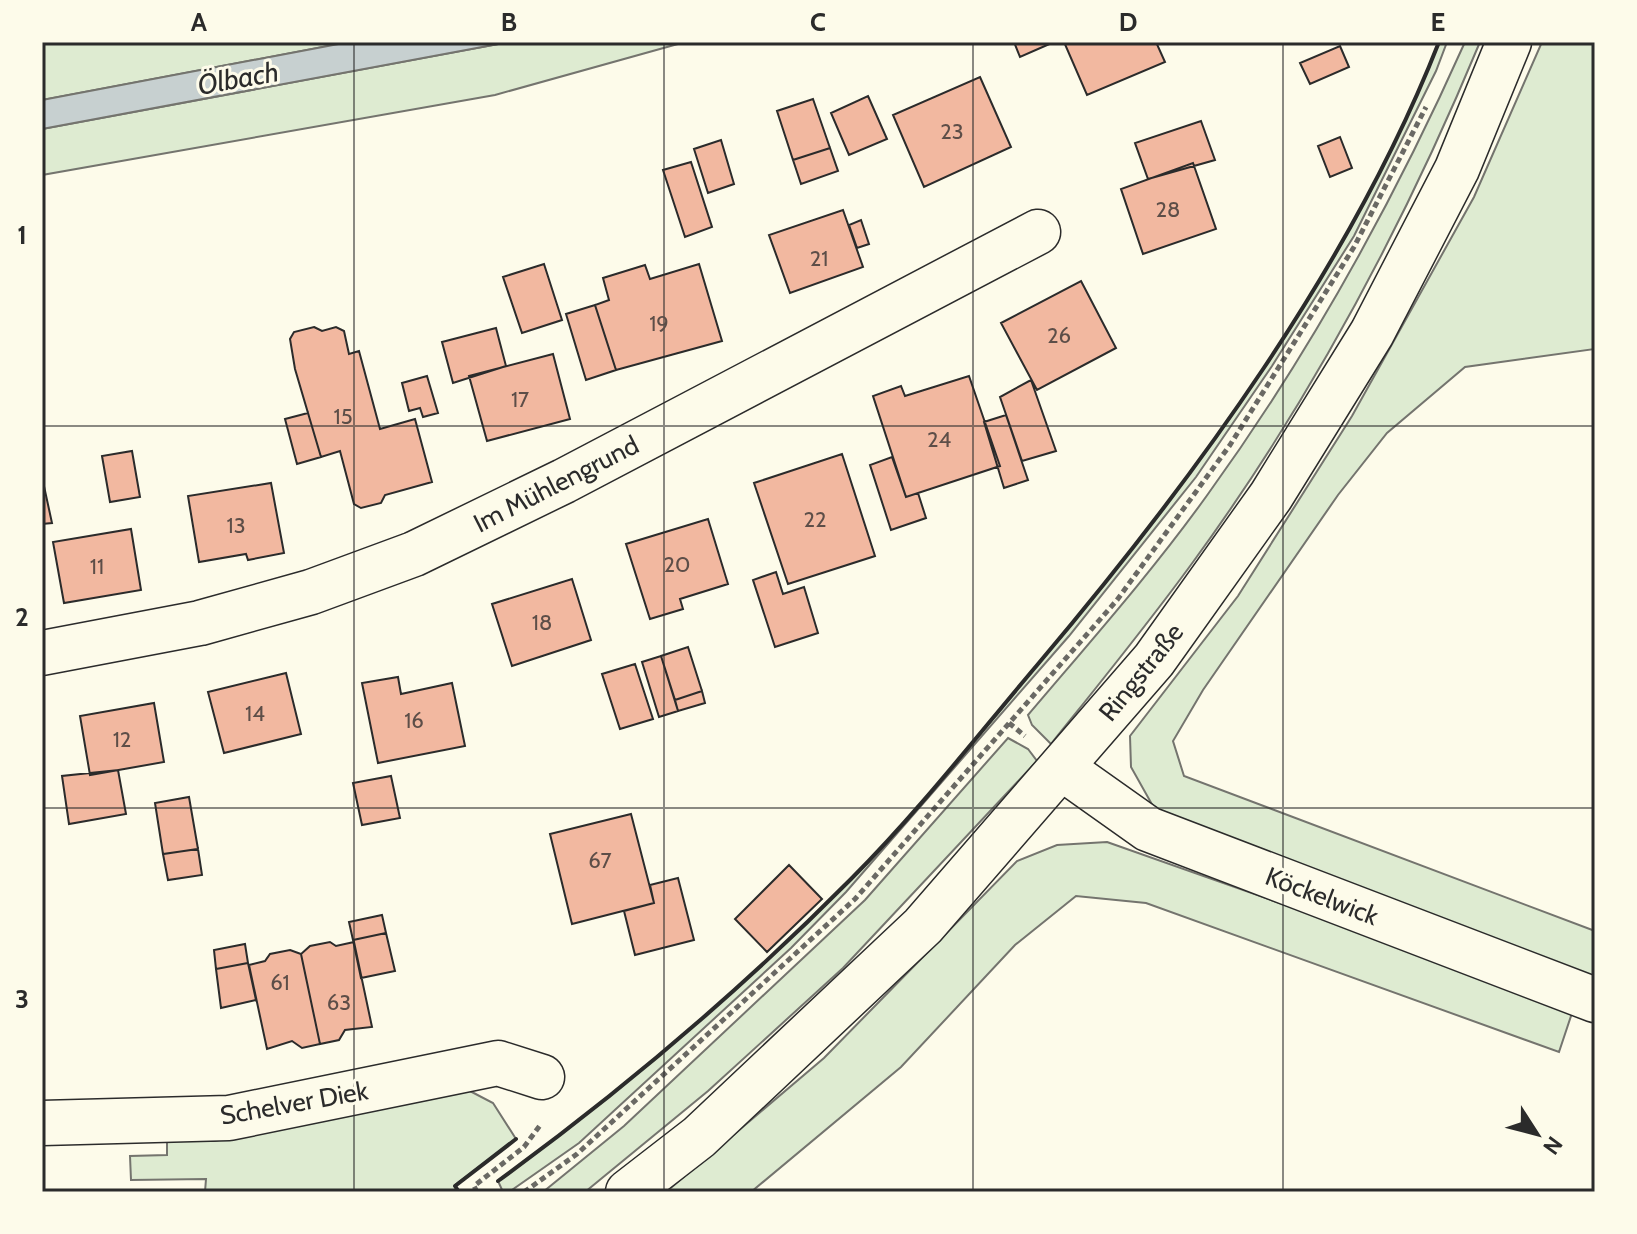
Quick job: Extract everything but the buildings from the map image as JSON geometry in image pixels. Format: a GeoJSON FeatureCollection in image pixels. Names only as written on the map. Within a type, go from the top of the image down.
{"type":"FeatureCollection","features":[{"type":"Feature","properties":{"kind":"street","name":"Ringstraße"},"geometry":{"type":"LineString","coordinates":[[628,1192],[699,1137],[923,926],[1163,647],[1271,496],[1372,333],[1457,169],[1509,42]]}},
{"type":"Feature","properties":{"kind":"street","name":"Im Mühlengrund"},"geometry":{"type":"LineString","coordinates":[[42,653],[200,623],[311,592],[414,554],[564,481],[1038,232]]}},
{"type":"Feature","properties":{"kind":"street","name":"Köckelwick"},"geometry":{"type":"LineString","coordinates":[[1062,768],[1148,829],[1595,1000]]}},
{"type":"Feature","properties":{"kind":"street","name":"Schelver Diek"},"geometry":{"type":"LineString","coordinates":[[42,1123],[229,1118],[498,1063],[542,1077]]}},
{"type":"Feature","properties":{"kind":"path"},"geometry":{"type":"LineString","coordinates":[[524,1192],[577,1154],[855,899],[1117,600],[1230,445],[1337,274],[1433,93]]}},
{"type":"Feature","properties":{"kind":"path"},"geometry":{"type":"LineString","coordinates":[[477,1192],[474,1186],[524,1147],[544,1120],[542,1077]]}},
{"type":"Feature","properties":{"kind":"green space"},"geometry":{"type":"Polygon","coordinates":[[[42,42],[349,42],[42,100],[42,42]]]}},
{"type":"Feature","properties":{"kind":"green space"},"geometry":{"type":"Polygon","coordinates":[[[509,42],[685,42],[495,95],[42,175],[42,129],[509,42]]]}},
{"type":"Feature","properties":{"kind":"green space"},"geometry":{"type":"Polygon","coordinates":[[[1439,42],[1447,42],[1436,71],[1354,236],[1272,366],[1196,477],[1069,636],[846,892],[791,948],[579,1143],[509,1192],[503,1192],[498,1181],[591,1111],[680,1037],[767,960],[851,879],[924,801],[1096,594],[1210,446],[1314,289],[1361,208],[1403,126],[1439,42]]]}},
{"type":"Feature","properties":{"kind":"green space"},"geometry":{"type":"Polygon","coordinates":[[[1465,42],[1480,42],[1451,110],[1387,245],[1315,375],[1277,439],[1193,562],[1051,744],[1032,725],[1028,715],[1165,551],[1281,386],[1379,218],[1465,42]]]}},
{"type":"Feature","properties":{"kind":"green space"},"geometry":{"type":"Polygon","coordinates":[[[1542,42],[1595,42],[1595,349],[1465,367],[1387,433],[1338,495],[1203,690],[1173,741],[1184,776],[1595,931],[1595,979],[1154,808],[1131,767],[1130,736],[1238,596],[1352,416],[1474,197],[1542,42]]]}},
{"type":"Feature","properties":{"kind":"green space"},"geometry":{"type":"Polygon","coordinates":[[[1008,738],[1028,749],[1037,761],[843,968],[708,1091],[585,1192],[543,1192],[624,1126],[865,900],[1008,738]]]}},
{"type":"Feature","properties":{"kind":"green space"},"geometry":{"type":"Polygon","coordinates":[[[1107,842],[1574,1007],[1559,1052],[1146,903],[1076,896],[1015,945],[901,1067],[751,1192],[666,1192],[824,1058],[1017,861],[1057,845],[1107,842]]]}},
{"type":"Feature","properties":{"kind":"green space"},"geometry":{"type":"Polygon","coordinates":[[[468,1090],[493,1103],[516,1139],[455,1185],[459,1192],[205,1192],[206,1179],[131,1180],[130,1156],[167,1155],[167,1139],[214,1141],[468,1090]]]}},
{"type":"Feature","properties":{"kind":"water","name":"Ölbach"},"geometry":{"type":"Polygon","coordinates":[[[349,42],[509,42],[42,129],[42,100],[349,42]]]}},
{"type":"Feature","properties":{"kind":"wall"},"geometry":{"type":"LineString","coordinates":[[498,1181],[591,1111],[680,1037],[810,920],[924,801],[1096,594],[1209,446],[1314,289],[1361,208],[1403,126],[1439,42]]}},
{"type":"Feature","properties":{"kind":"wall"},"geometry":{"type":"LineString","coordinates":[[459,1192],[455,1186],[516,1139]]}}]}
